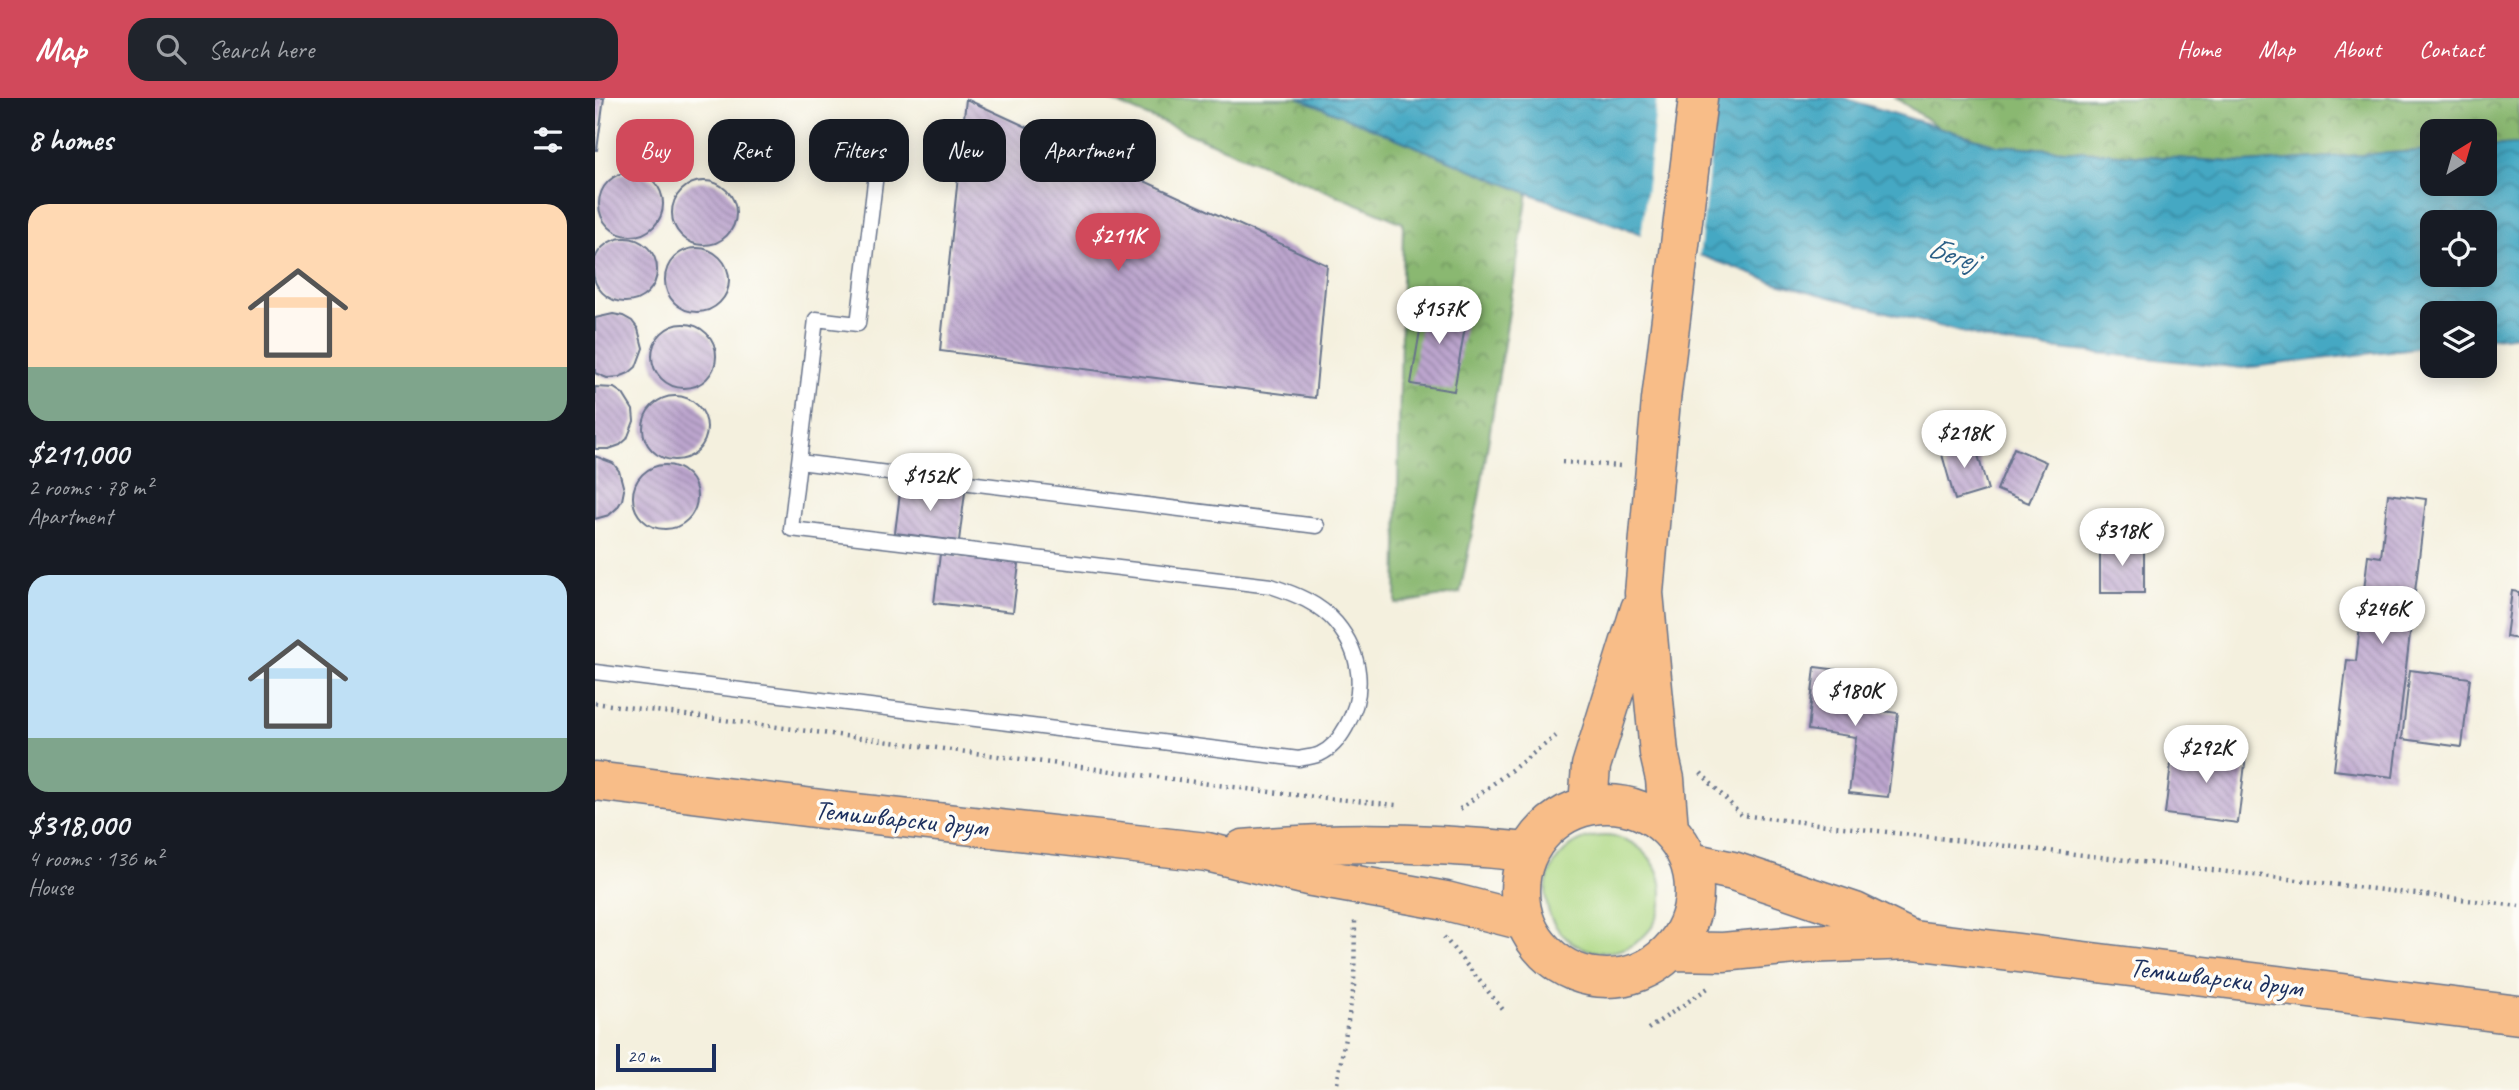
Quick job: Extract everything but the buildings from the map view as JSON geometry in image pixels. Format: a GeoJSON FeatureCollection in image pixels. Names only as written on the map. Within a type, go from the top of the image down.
{"type":"FeatureCollection","features":[{"type":"Feature","properties":{"kind":"main road"},"geometry":{"type":"LineString","coordinates":[[1669,830],[1644,593],[1661,400],[1698,98]]}},
{"type":"Feature","properties":{"kind":"main road"},"geometry":{"type":"LineString","coordinates":[[1588,805],[1591,766],[1644,593]]}},
{"type":"Feature","properties":{"kind":"main road","name":"Темишварски друм"},"geometry":{"type":"LineString","coordinates":[[595,781],[1207,852],[1356,885],[1446,901],[1524,921]]}},
{"type":"Feature","properties":{"kind":"main road"},"geometry":{"type":"LineString","coordinates":[[1618,803],[1646,812],[1669,830],[1691,862],[1695,888],[1693,911],[1685,933],[1671,951],[1643,972],[1608,979],[1574,972],[1544,953],[1532,939],[1524,921],[1519,898],[1520,874],[1527,852],[1543,831],[1563,814],[1588,805],[1618,803]]}},
{"type":"Feature","properties":{"kind":"main road","name":"Темишварски друм"},"geometry":{"type":"LineString","coordinates":[[1207,852],[1278,845],[1467,845],[1527,852]]}},
{"type":"Feature","properties":{"kind":"main road","name":"Темишварски друм"},"geometry":{"type":"LineString","coordinates":[[1691,862],[1734,871],[1855,912],[1913,940]]}},
{"type":"Feature","properties":{"kind":"main road","name":"Темишварски друм"},"geometry":{"type":"LineString","coordinates":[[1671,951],[1723,952],[1806,944],[1913,940],[2519,1015]]}},
{"type":"Feature","properties":{"kind":"lane"},"geometry":{"type":"LineString","coordinates":[[595,673],[1299,759],[1318,755],[1329,748],[1352,717],[1358,700],[1360,681],[1349,641],[1336,622],[1320,608],[1298,595],[1271,586],[791,529],[816,319],[858,324],[875,182]]}},
{"type":"Feature","properties":{"kind":"lane"},"geometry":{"type":"LineString","coordinates":[[799,462],[1317,526]]}},
{"type":"Feature","properties":{"kind":"path"},"geometry":{"type":"LineString","coordinates":[[1562,462],[1655,468]]}},
{"type":"Feature","properties":{"kind":"path"},"geometry":{"type":"LineString","coordinates":[[595,703],[1286,794],[1405,806]]}},
{"type":"Feature","properties":{"kind":"path"},"geometry":{"type":"LineString","coordinates":[[1459,811],[1556,736]]}},
{"type":"Feature","properties":{"kind":"path"},"geometry":{"type":"LineString","coordinates":[[1695,767],[1741,815],[2519,906]]}},
{"type":"Feature","properties":{"kind":"path"},"geometry":{"type":"LineString","coordinates":[[1336,1090],[1354,986],[1356,885]]}},
{"type":"Feature","properties":{"kind":"path"},"geometry":{"type":"LineString","coordinates":[[1442,934],[1504,1011]]}},
{"type":"Feature","properties":{"kind":"path"},"geometry":{"type":"LineString","coordinates":[[1648,1029],[1719,981]]}},
{"type":"Feature","properties":{"kind":"green space"},"geometry":{"type":"Polygon","coordinates":[[[1104,98],[1299,98],[1528,193],[1480,493],[1460,593],[1396,604],[1403,223],[1104,98]]]}},
{"type":"Feature","properties":{"kind":"green space"},"geometry":{"type":"Polygon","coordinates":[[[1896,98],[2519,98],[2519,144],[2497,145],[2497,119],[2420,119],[2420,151],[2245,163],[1997,145],[1938,127],[1896,98]]]}},
{"type":"Feature","properties":{"kind":"green space"},"geometry":{"type":"Polygon","coordinates":[[[1604,836],[1626,841],[1645,853],[1657,872],[1662,894],[1657,916],[1645,935],[1626,947],[1604,952],[1582,947],[1563,935],[1551,916],[1546,894],[1551,872],[1563,853],[1582,841],[1604,836]]]}},
{"type":"Feature","properties":{"kind":"water","name":"Бегеј"},"geometry":{"type":"Polygon","coordinates":[[[1299,98],[1843,98],[1997,145],[2245,163],[2420,151],[2420,196],[2497,196],[2497,145],[2519,144],[2519,335],[2497,338],[2497,301],[2420,301],[2420,347],[2243,368],[2002,343],[1774,282],[1528,193],[1299,98]]]}},
{"type":"Feature","properties":{"kind":"pier"},"geometry":{"type":"Polygon","coordinates":[[[1657,98],[1717,98],[1699,259],[1641,238],[1657,98]]]}}]}
